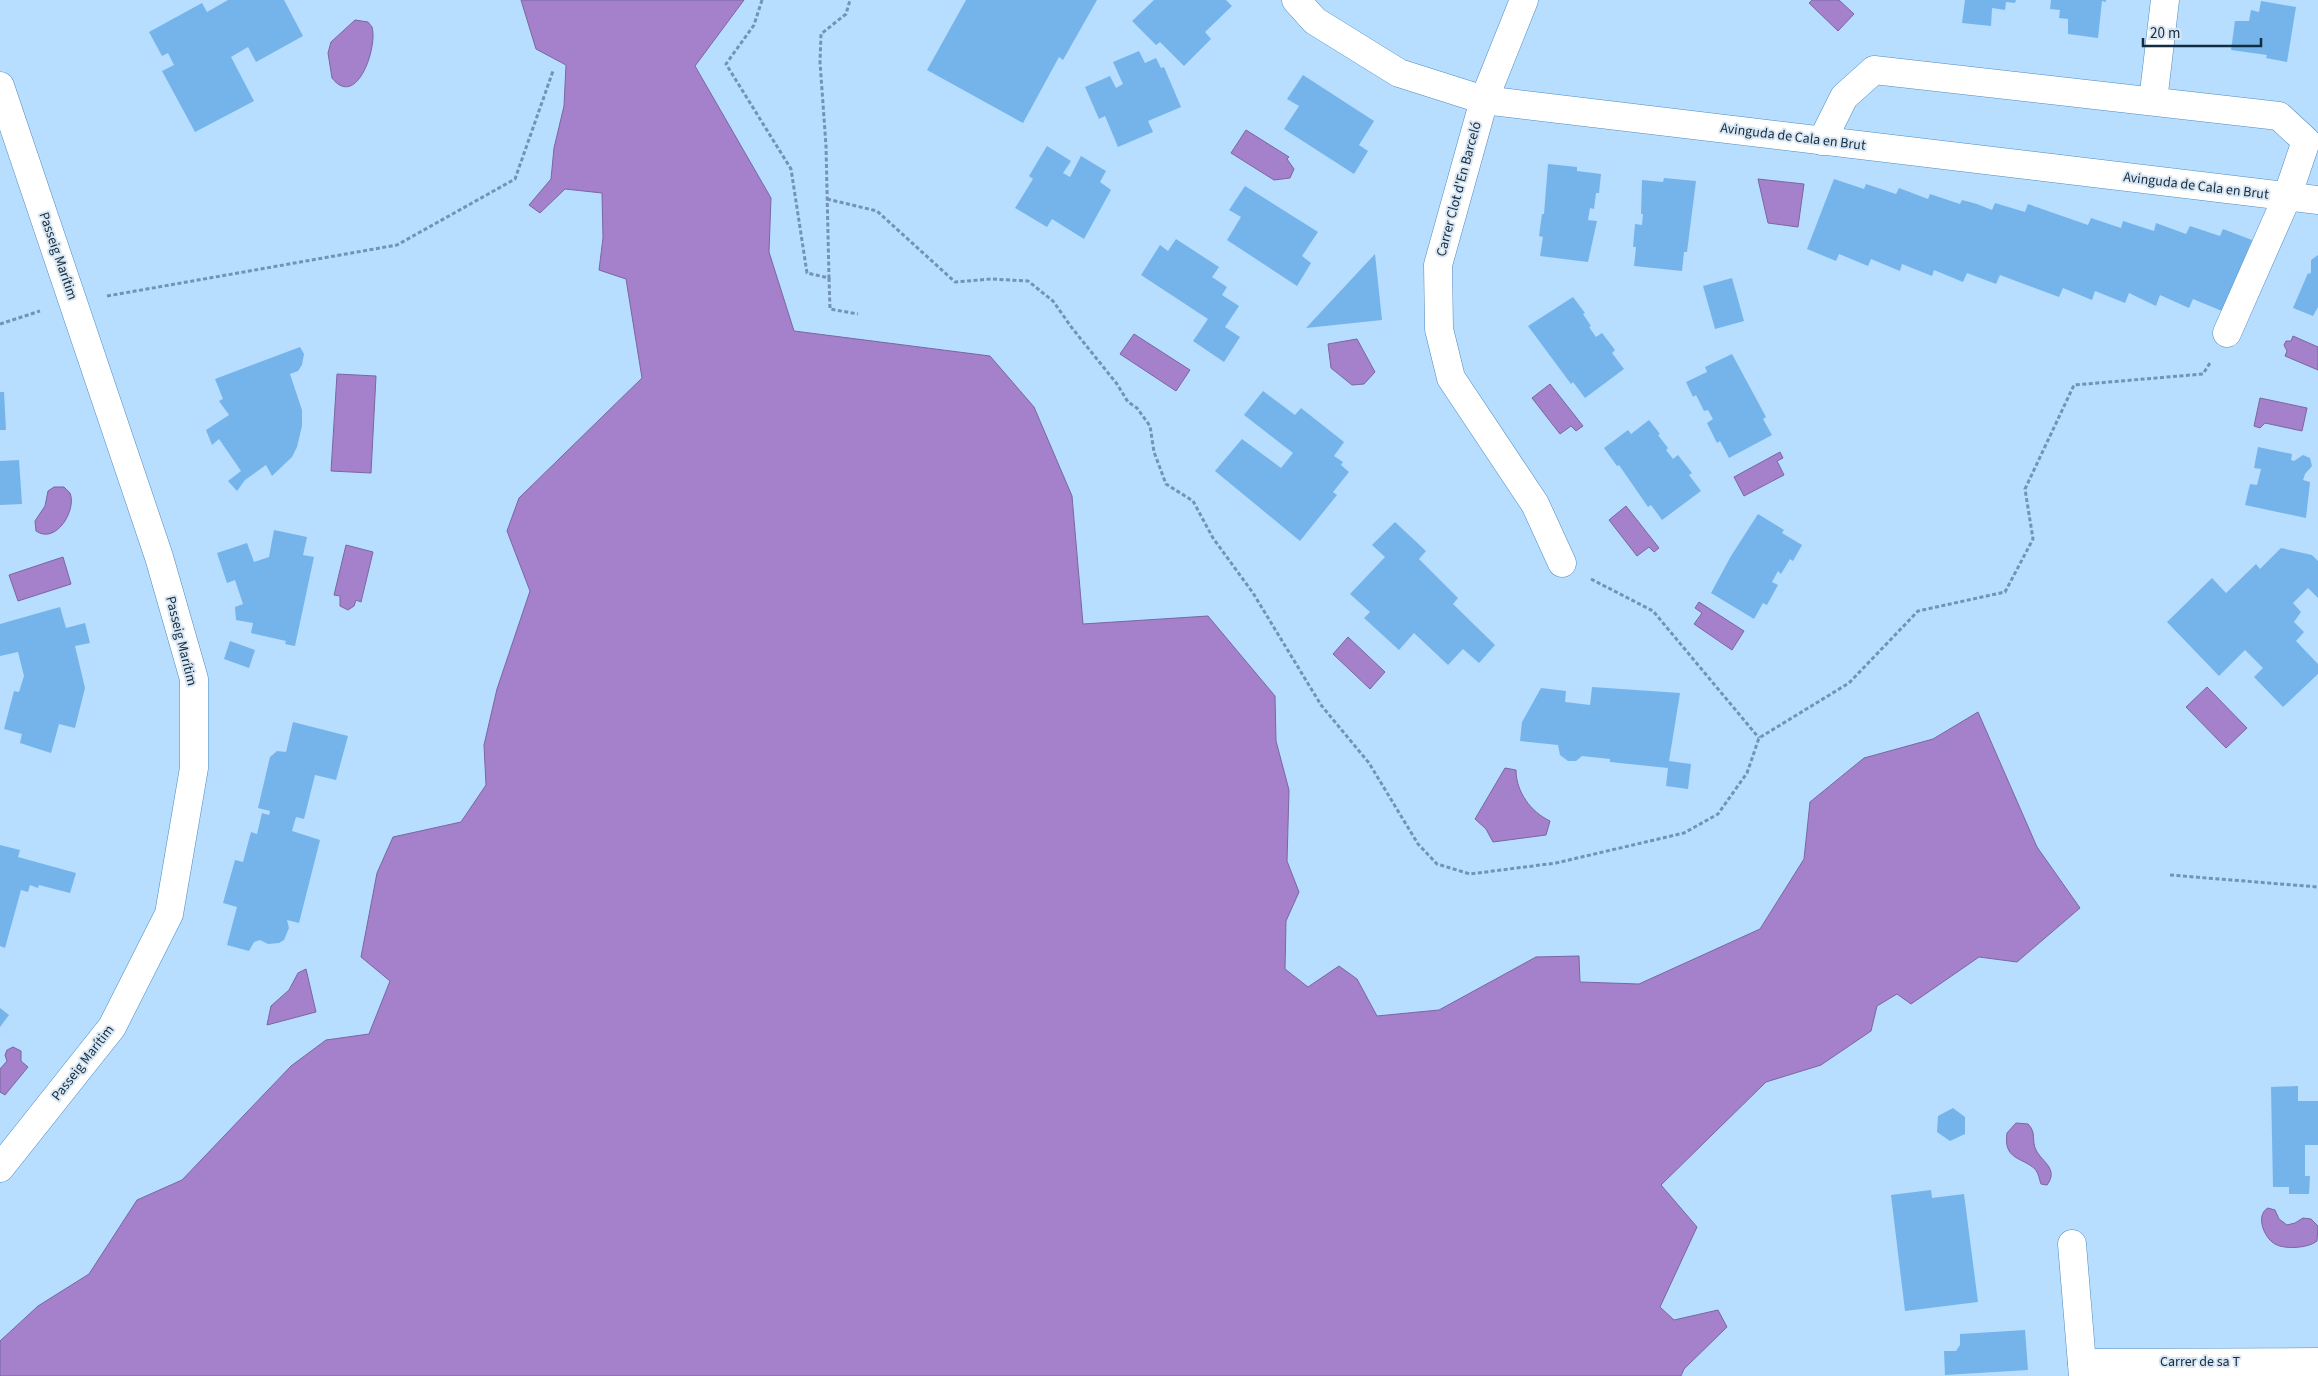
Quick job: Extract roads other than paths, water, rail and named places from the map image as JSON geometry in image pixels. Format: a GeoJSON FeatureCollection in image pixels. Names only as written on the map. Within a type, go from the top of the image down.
{"type":"FeatureCollection","features":[{"type":"Feature","properties":{"kind":"street","name":"Avinguda de Cala en Brut"},"geometry":{"type":"LineString","coordinates":[[1296,0],[1315,21],[1399,73],[1484,100],[2318,200]]}},
{"type":"Feature","properties":{"kind":"street","name":"Carrer Clot d'En Barceló"},"geometry":{"type":"LineString","coordinates":[[1524,0],[1484,100],[1438,266],[1439,329],[1451,378],[1535,504],[1562,563]]}},
{"type":"Feature","properties":{"kind":"street"},"geometry":{"type":"LineString","coordinates":[[2152,101],[2165,0]]}},
{"type":"Feature","properties":{"kind":"street"},"geometry":{"type":"LineString","coordinates":[[1822,141],[1844,97],[1874,70],[2279,116],[2306,141],[2287,197],[2227,333]]}},
{"type":"Feature","properties":{"kind":"street","name":"Passeig Marítim"},"geometry":{"type":"LineString","coordinates":[[0,86],[159,558],[194,680],[194,768],[169,914],[112,1027],[0,1168]]}},
{"type":"Feature","properties":{"kind":"street","name":"Carrer de sa T"},"geometry":{"type":"LineString","coordinates":[[2072,1244],[2082,1369],[2318,1362]]}}]}
